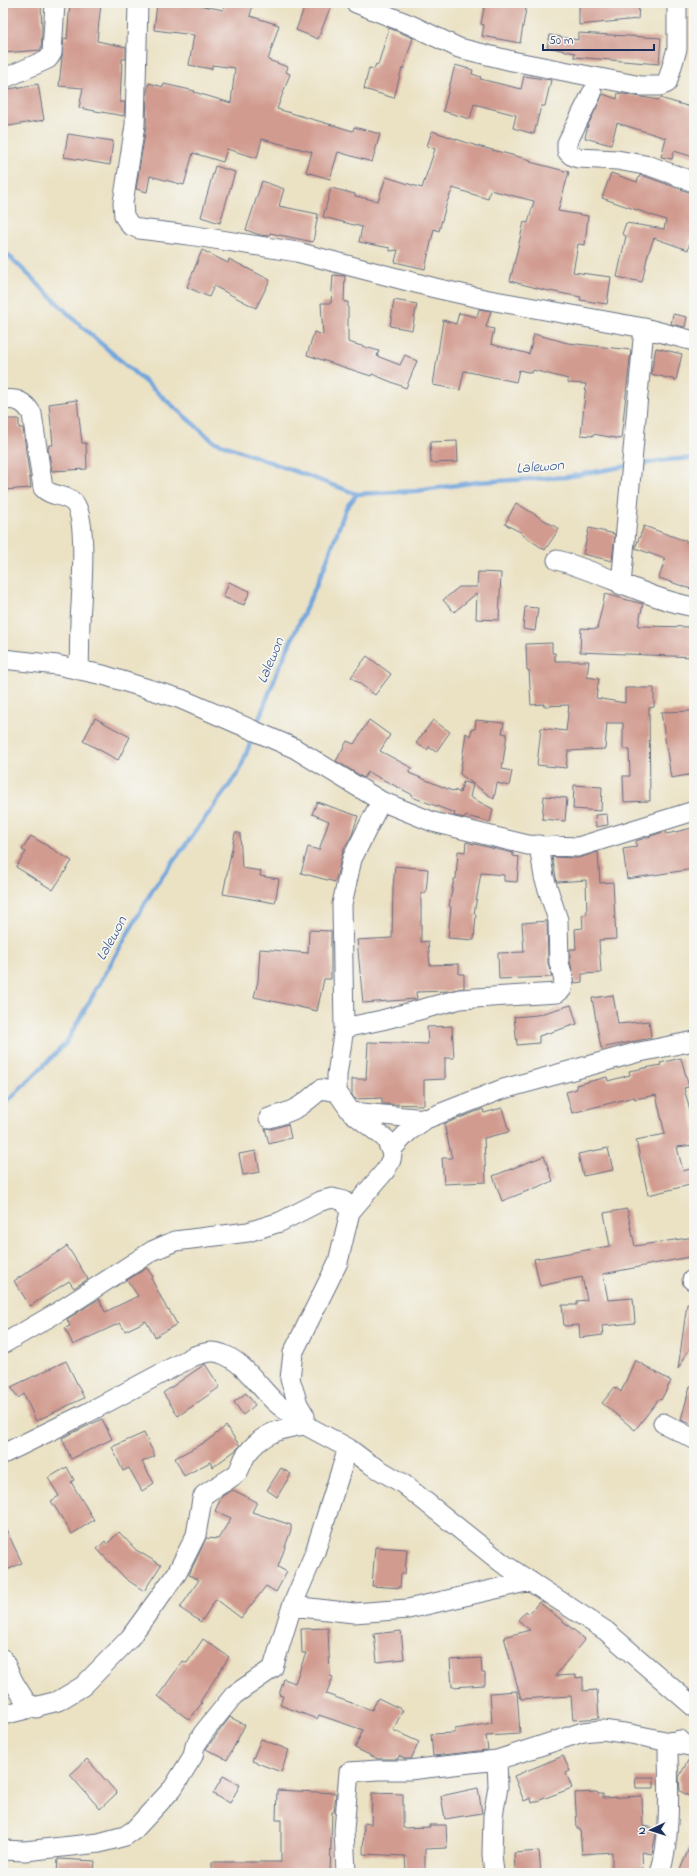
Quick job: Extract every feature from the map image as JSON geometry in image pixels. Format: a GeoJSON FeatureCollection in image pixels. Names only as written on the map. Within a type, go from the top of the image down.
{"type":"FeatureCollection","features":[{"type":"Feature","properties":{"kind":"street"},"geometry":{"type":"LineString","coordinates":[[3,79],[48,59],[52,53],[55,3]]}},
{"type":"Feature","properties":{"kind":"street"},"geometry":{"type":"LineString","coordinates":[[138,3],[134,124],[122,203],[124,216],[130,225],[139,229],[189,235],[297,252],[435,288],[644,328],[694,340]]}},
{"type":"Feature","properties":{"kind":"street"},"geometry":{"type":"LineString","coordinates":[[356,3],[411,25],[459,48],[583,74],[597,86],[660,86],[667,83],[677,49],[677,3]]}},
{"type":"Feature","properties":{"kind":"street"},"geometry":{"type":"LineString","coordinates":[[597,86],[567,144],[568,151],[572,156],[578,158],[617,160],[650,166],[694,182]]}},
{"type":"Feature","properties":{"kind":"street"},"geometry":{"type":"LineString","coordinates":[[622,585],[644,328]]}},
{"type":"Feature","properties":{"kind":"street"},"geometry":{"type":"LineString","coordinates":[[3,400],[20,400],[27,406],[32,414],[43,488],[46,492],[71,500],[78,508],[81,525],[84,567],[81,606],[80,670]]}},
{"type":"Feature","properties":{"kind":"street"},"geometry":{"type":"LineString","coordinates":[[557,560],[582,567],[622,585],[676,604],[694,607]]}},
{"type":"Feature","properties":{"kind":"street"},"geometry":{"type":"LineString","coordinates":[[3,659],[104,674],[181,699],[294,748],[382,801],[432,822],[528,845],[578,847],[694,811]]}},
{"type":"Feature","properties":{"kind":"street"},"geometry":{"type":"LineString","coordinates":[[305,1425],[306,1416],[298,1404],[290,1379],[293,1353],[338,1262],[350,1212],[385,1170],[391,1160],[391,1150],[386,1139],[352,1112],[337,1092],[337,1075],[344,1028],[342,904],[352,859],[382,801]]}},
{"type":"Feature","properties":{"kind":"street"},"geometry":{"type":"LineString","coordinates":[[344,1028],[382,1020],[460,999],[557,993],[562,989],[564,980],[559,963],[558,920],[544,878],[539,845]]}},
{"type":"Feature","properties":{"kind":"street"},"geometry":{"type":"LineString","coordinates":[[391,1150],[408,1132],[426,1119],[500,1090],[636,1053],[694,1041]]}},
{"type":"Feature","properties":{"kind":"street"},"geometry":{"type":"LineString","coordinates":[[269,1118],[293,1111],[321,1089],[337,1092]]}},
{"type":"Feature","properties":{"kind":"street"},"geometry":{"type":"LineString","coordinates":[[352,1112],[426,1119]]}},
{"type":"Feature","properties":{"kind":"street"},"geometry":{"type":"LineString","coordinates":[[3,1344],[58,1312],[152,1251],[175,1241],[248,1232],[280,1222],[322,1201],[332,1198],[344,1201],[350,1212]]}},
{"type":"Feature","properties":{"kind":"street"},"geometry":{"type":"LineString","coordinates":[[3,1454],[87,1413],[194,1356],[207,1351],[220,1353],[230,1358],[243,1368],[275,1402],[305,1425],[348,1448],[368,1463],[402,1483],[502,1563],[606,1631],[694,1707]]}},
{"type":"Feature","properties":{"kind":"street"},"geometry":{"type":"LineString","coordinates":[[663,1423],[694,1439]]}},
{"type":"Feature","properties":{"kind":"street"},"geometry":{"type":"LineString","coordinates":[[3,1715],[37,1708],[58,1701],[83,1686],[129,1639],[180,1566],[196,1535],[204,1495],[237,1473],[246,1455],[262,1438],[285,1427],[305,1425]]}},
{"type":"Feature","properties":{"kind":"street"},"geometry":{"type":"LineString","coordinates":[[3,1850],[25,1851],[99,1843],[125,1836],[134,1830],[173,1788],[193,1756],[195,1746],[204,1732],[234,1695],[273,1668],[292,1606],[315,1552],[348,1448]]}},
{"type":"Feature","properties":{"kind":"street"},"geometry":{"type":"LineString","coordinates":[[292,1606],[354,1613],[408,1610],[530,1581]]}},
{"type":"Feature","properties":{"kind":"street"},"geometry":{"type":"LineString","coordinates":[[3,1659],[26,1702],[37,1708]]}},
{"type":"Feature","properties":{"kind":"street"},"geometry":{"type":"LineString","coordinates":[[346,1873],[344,1830],[349,1772],[409,1770],[497,1760],[583,1732],[602,1730],[694,1747]]}},
{"type":"Feature","properties":{"kind":"street"},"geometry":{"type":"LineString","coordinates":[[668,1743],[694,1737]]}},
{"type":"Feature","properties":{"kind":"street"},"geometry":{"type":"LineString","coordinates":[[660,1873],[665,1857],[668,1804],[668,1743]]}},
{"type":"Feature","properties":{"kind":"street"},"geometry":{"type":"LineString","coordinates":[[494,1873],[492,1854],[493,1816],[498,1788],[497,1760]]}},
{"type":"Feature","properties":{"kind":"building"},"geometry":{"type":"Polygon","coordinates":[[[3,3],[41,3],[41,50],[3,53],[3,3]]]}},
{"type":"Feature","properties":{"kind":"building"},"geometry":{"type":"Polygon","coordinates":[[[70,3],[101,3],[97,41],[126,47],[126,59],[122,59],[120,102],[125,102],[124,116],[79,108],[83,88],[59,86],[64,38],[67,39],[70,3]]]}},
{"type":"Feature","properties":{"kind":"building"},"geometry":{"type":"Polygon","coordinates":[[[157,3],[189,3],[223,10],[225,3],[253,3],[250,16],[279,25],[268,60],[288,67],[286,72],[290,74],[277,109],[353,131],[354,127],[380,134],[372,162],[338,152],[330,179],[306,172],[312,152],[262,139],[257,158],[227,149],[223,162],[193,153],[184,185],[150,176],[147,192],[136,189],[146,127],[147,91],[149,83],[163,87],[164,84],[195,91],[194,92],[231,103],[235,68],[212,65],[212,69],[189,65],[194,35],[154,30],[157,3]]]}},
{"type":"Feature","properties":{"kind":"building"},"geometry":{"type":"Polygon","coordinates":[[[306,3],[332,3],[318,39],[296,30],[306,3]]]}},
{"type":"Feature","properties":{"kind":"building"},"geometry":{"type":"Polygon","coordinates":[[[485,3],[527,3],[520,43],[482,36],[484,25],[481,24],[485,3]]]}},
{"type":"Feature","properties":{"kind":"building"},"geometry":{"type":"Polygon","coordinates":[[[579,3],[635,3],[635,5],[639,5],[638,19],[579,25],[579,3]]]}},
{"type":"Feature","properties":{"kind":"building"},"geometry":{"type":"Polygon","coordinates":[[[389,28],[413,38],[403,69],[402,68],[394,98],[364,89],[369,68],[374,69],[376,64],[378,65],[389,28]]]}},
{"type":"Feature","properties":{"kind":"building"},"geometry":{"type":"Polygon","coordinates":[[[578,33],[661,38],[659,64],[574,57],[575,53],[547,47],[550,35],[578,40],[578,33]]]}},
{"type":"Feature","properties":{"kind":"building"},"geometry":{"type":"Polygon","coordinates":[[[455,65],[473,70],[472,74],[481,77],[480,79],[521,89],[524,76],[551,80],[545,106],[541,106],[534,134],[513,128],[516,115],[474,104],[470,119],[443,111],[455,65]]]}},
{"type":"Feature","properties":{"kind":"building"},"geometry":{"type":"Polygon","coordinates":[[[38,84],[44,120],[3,127],[3,90],[38,84]]]}},
{"type":"Feature","properties":{"kind":"building"},"geometry":{"type":"Polygon","coordinates":[[[618,93],[659,100],[660,98],[694,108],[694,157],[674,151],[672,159],[661,157],[666,138],[617,123],[611,145],[585,138],[588,125],[603,94],[617,99],[618,93]]]}},
{"type":"Feature","properties":{"kind":"building"},"geometry":{"type":"Polygon","coordinates":[[[432,131],[477,146],[531,160],[530,162],[569,172],[558,211],[588,216],[585,245],[578,244],[573,272],[611,277],[607,304],[580,300],[581,297],[544,290],[510,281],[524,222],[528,223],[534,201],[490,190],[488,199],[453,188],[447,202],[439,231],[434,229],[425,269],[395,262],[398,250],[390,251],[390,248],[359,242],[362,227],[323,217],[331,188],[355,194],[355,196],[378,201],[386,177],[422,188],[435,149],[427,146],[432,131]]]}},
{"type":"Feature","properties":{"kind":"building"},"geometry":{"type":"Polygon","coordinates":[[[68,134],[113,141],[110,165],[64,157],[68,134]]]}},
{"type":"Feature","properties":{"kind":"building"},"geometry":{"type":"Polygon","coordinates":[[[215,166],[235,172],[220,223],[201,217],[215,166]]]}},
{"type":"Feature","properties":{"kind":"building"},"geometry":{"type":"Polygon","coordinates":[[[611,173],[637,182],[640,175],[694,194],[694,225],[688,250],[654,238],[648,254],[642,282],[617,277],[626,236],[622,234],[626,223],[664,229],[666,220],[602,198],[611,173]]]}},
{"type":"Feature","properties":{"kind":"building"},"geometry":{"type":"Polygon","coordinates":[[[262,181],[284,189],[279,206],[318,214],[313,242],[270,233],[269,236],[260,235],[246,230],[262,181]]]}},
{"type":"Feature","properties":{"kind":"building"},"geometry":{"type":"Polygon","coordinates":[[[202,250],[228,263],[229,259],[270,280],[256,308],[214,286],[209,297],[187,287],[202,250]]]}},
{"type":"Feature","properties":{"kind":"building"},"geometry":{"type":"Polygon","coordinates":[[[333,275],[345,276],[344,302],[348,302],[348,342],[379,351],[377,356],[400,365],[405,355],[417,361],[406,388],[372,374],[371,376],[307,355],[314,332],[323,335],[321,303],[331,303],[333,275]]]}},
{"type":"Feature","properties":{"kind":"building"},"geometry":{"type":"Polygon","coordinates":[[[394,300],[417,304],[412,330],[390,326],[394,300]]]}},
{"type":"Feature","properties":{"kind":"building"},"geometry":{"type":"Polygon","coordinates":[[[479,309],[491,311],[486,327],[494,329],[491,344],[529,354],[534,334],[568,343],[631,350],[621,439],[593,434],[593,436],[581,435],[586,384],[568,383],[568,379],[533,370],[532,373],[519,370],[516,382],[464,371],[460,390],[433,385],[443,320],[456,324],[459,313],[477,317],[479,309]]]}},
{"type":"Feature","properties":{"kind":"building"},"geometry":{"type":"Polygon","coordinates":[[[673,314],[687,317],[685,327],[671,324],[673,314]]]}},
{"type":"Feature","properties":{"kind":"building"},"geometry":{"type":"Polygon","coordinates":[[[656,348],[682,354],[676,380],[651,374],[656,348]]]}},
{"type":"Feature","properties":{"kind":"building"},"geometry":{"type":"Polygon","coordinates":[[[77,400],[82,443],[86,443],[87,469],[52,471],[48,449],[49,445],[53,445],[49,404],[77,400]]]}},
{"type":"Feature","properties":{"kind":"building"},"geometry":{"type":"Polygon","coordinates":[[[3,419],[19,419],[19,428],[23,428],[31,488],[3,490],[3,419]]]}},
{"type":"Feature","properties":{"kind":"building"},"geometry":{"type":"Polygon","coordinates":[[[457,441],[458,462],[431,463],[430,442],[457,441]]]}},
{"type":"Feature","properties":{"kind":"building"},"geometry":{"type":"Polygon","coordinates":[[[516,503],[559,529],[545,550],[521,534],[522,533],[505,524],[516,503]]]}},
{"type":"Feature","properties":{"kind":"building"},"geometry":{"type":"Polygon","coordinates":[[[644,526],[694,544],[694,590],[659,578],[665,559],[635,548],[644,526]]]}},
{"type":"Feature","properties":{"kind":"building"},"geometry":{"type":"Polygon","coordinates":[[[589,528],[615,534],[612,561],[583,554],[589,528]]]}},
{"type":"Feature","properties":{"kind":"building"},"geometry":{"type":"Polygon","coordinates":[[[478,572],[501,573],[499,620],[476,619],[477,593],[454,612],[443,600],[459,587],[477,587],[478,572]]]}},
{"type":"Feature","properties":{"kind":"building"},"geometry":{"type":"Polygon","coordinates":[[[229,582],[250,591],[244,605],[223,597],[229,582]]]}},
{"type":"Feature","properties":{"kind":"building"},"geometry":{"type":"Polygon","coordinates":[[[605,594],[643,604],[638,626],[694,627],[694,657],[580,652],[581,628],[597,629],[605,594]]]}},
{"type":"Feature","properties":{"kind":"building"},"geometry":{"type":"Polygon","coordinates":[[[525,607],[538,608],[535,631],[523,629],[525,607]]]}},
{"type":"Feature","properties":{"kind":"building"},"geometry":{"type":"Polygon","coordinates":[[[552,643],[552,653],[555,653],[555,661],[589,661],[587,677],[599,679],[596,698],[625,703],[625,688],[654,688],[654,707],[649,708],[650,801],[624,802],[623,776],[630,776],[629,749],[623,749],[623,723],[607,723],[605,749],[568,751],[566,768],[537,765],[541,728],[566,731],[569,705],[531,705],[526,644],[552,643]]]}},
{"type":"Feature","properties":{"kind":"building"},"geometry":{"type":"Polygon","coordinates":[[[367,656],[391,674],[375,695],[351,677],[367,656]]]}},
{"type":"Feature","properties":{"kind":"building"},"geometry":{"type":"Polygon","coordinates":[[[692,711],[694,774],[671,778],[661,712],[692,711]]]}},
{"type":"Feature","properties":{"kind":"building"},"geometry":{"type":"Polygon","coordinates":[[[95,718],[130,737],[118,760],[83,741],[95,718]]]}},
{"type":"Feature","properties":{"kind":"building"},"geometry":{"type":"Polygon","coordinates":[[[369,720],[390,735],[380,751],[412,768],[409,773],[460,793],[463,782],[473,784],[470,797],[493,809],[490,822],[466,816],[465,818],[454,816],[455,813],[412,797],[413,795],[368,772],[364,778],[336,761],[347,741],[354,744],[369,720]]]}},
{"type":"Feature","properties":{"kind":"building"},"geometry":{"type":"Polygon","coordinates":[[[433,720],[450,732],[436,752],[429,747],[427,750],[416,743],[433,720]]]}},
{"type":"Feature","properties":{"kind":"building"},"geometry":{"type":"Polygon","coordinates":[[[476,720],[504,723],[502,733],[507,734],[502,769],[512,771],[509,786],[497,783],[494,799],[460,774],[466,733],[470,736],[472,729],[475,729],[476,720]]]}},
{"type":"Feature","properties":{"kind":"building"},"geometry":{"type":"Polygon","coordinates":[[[574,785],[602,787],[601,811],[573,809],[574,785]]]}},
{"type":"Feature","properties":{"kind":"building"},"geometry":{"type":"Polygon","coordinates":[[[544,796],[567,798],[565,821],[542,819],[544,796]]]}},
{"type":"Feature","properties":{"kind":"building"},"geometry":{"type":"Polygon","coordinates":[[[317,802],[358,816],[352,835],[344,848],[335,882],[301,873],[308,847],[319,850],[329,821],[312,814],[317,802]]]}},
{"type":"Feature","properties":{"kind":"building"},"geometry":{"type":"Polygon","coordinates":[[[607,814],[608,825],[596,827],[595,815],[607,814]]]}},
{"type":"Feature","properties":{"kind":"building"},"geometry":{"type":"Polygon","coordinates":[[[692,828],[694,838],[694,869],[627,879],[623,849],[636,847],[636,841],[666,831],[667,834],[692,828]]]}},
{"type":"Feature","properties":{"kind":"building"},"geometry":{"type":"Polygon","coordinates":[[[235,833],[240,833],[242,868],[261,871],[260,876],[279,879],[275,903],[223,894],[235,833]]]}},
{"type":"Feature","properties":{"kind":"building"},"geometry":{"type":"Polygon","coordinates":[[[31,836],[72,861],[53,890],[16,867],[26,852],[22,850],[31,836]]]}},
{"type":"Feature","properties":{"kind":"building"},"geometry":{"type":"Polygon","coordinates":[[[466,842],[513,853],[513,856],[519,857],[517,882],[504,881],[504,875],[481,873],[474,914],[476,914],[474,940],[448,938],[451,907],[449,906],[454,879],[456,879],[458,851],[465,852],[466,842]]]}},
{"type":"Feature","properties":{"kind":"building"},"geometry":{"type":"Polygon","coordinates":[[[598,852],[600,883],[613,882],[616,939],[599,940],[601,973],[582,974],[582,982],[575,983],[570,961],[570,949],[576,949],[575,929],[583,928],[582,915],[587,914],[586,880],[557,882],[552,857],[578,858],[598,852]]]}},
{"type":"Feature","properties":{"kind":"building"},"geometry":{"type":"Polygon","coordinates":[[[395,866],[428,869],[426,893],[421,893],[421,942],[428,941],[430,965],[459,964],[459,974],[464,974],[464,988],[448,991],[416,992],[417,999],[363,1003],[357,940],[392,938],[395,866]]]}},
{"type":"Feature","properties":{"kind":"building"},"geometry":{"type":"Polygon","coordinates":[[[547,921],[548,963],[552,977],[499,979],[498,953],[524,952],[522,923],[547,921]]]}},
{"type":"Feature","properties":{"kind":"building"},"geometry":{"type":"Polygon","coordinates":[[[309,930],[331,931],[331,979],[324,979],[317,1011],[254,997],[258,981],[260,949],[308,953],[309,930]]]}},
{"type":"Feature","properties":{"kind":"building"},"geometry":{"type":"Polygon","coordinates":[[[613,995],[618,1024],[649,1021],[651,1038],[601,1048],[592,998],[613,995]]]}},
{"type":"Feature","properties":{"kind":"building"},"geometry":{"type":"Polygon","coordinates":[[[571,1005],[577,1024],[539,1036],[539,1043],[517,1045],[514,1017],[537,1015],[571,1005]]]}},
{"type":"Feature","properties":{"kind":"building"},"geometry":{"type":"Polygon","coordinates":[[[452,1026],[454,1058],[445,1058],[445,1079],[424,1080],[424,1105],[382,1104],[382,1098],[355,1099],[352,1095],[352,1079],[366,1079],[368,1042],[428,1044],[427,1027],[452,1026]]]}},
{"type":"Feature","properties":{"kind":"building"},"geometry":{"type":"Polygon","coordinates":[[[681,1058],[689,1087],[684,1088],[694,1126],[694,1145],[677,1147],[683,1171],[694,1168],[694,1184],[648,1195],[636,1140],[665,1134],[656,1095],[635,1099],[634,1097],[572,1113],[566,1092],[577,1089],[576,1085],[607,1077],[608,1081],[630,1075],[629,1071],[661,1065],[660,1063],[681,1058]]]}},
{"type":"Feature","properties":{"kind":"building"},"geometry":{"type":"Polygon","coordinates":[[[502,1108],[509,1132],[484,1138],[486,1182],[444,1184],[442,1158],[452,1158],[444,1124],[483,1109],[484,1113],[502,1108]]]}},
{"type":"Feature","properties":{"kind":"building"},"geometry":{"type":"Polygon","coordinates":[[[288,1124],[291,1138],[269,1144],[265,1128],[272,1129],[288,1124]]]}},
{"type":"Feature","properties":{"kind":"building"},"geometry":{"type":"Polygon","coordinates":[[[608,1148],[613,1170],[583,1176],[578,1154],[608,1148]]]}},
{"type":"Feature","properties":{"kind":"building"},"geometry":{"type":"Polygon","coordinates":[[[256,1151],[260,1172],[243,1175],[239,1154],[256,1151]]]}},
{"type":"Feature","properties":{"kind":"building"},"geometry":{"type":"Polygon","coordinates":[[[544,1156],[553,1181],[502,1201],[493,1176],[544,1156]]]}},
{"type":"Feature","properties":{"kind":"building"},"geometry":{"type":"Polygon","coordinates":[[[627,1209],[635,1246],[694,1237],[694,1256],[603,1274],[608,1300],[633,1298],[635,1323],[602,1326],[603,1335],[580,1338],[579,1325],[564,1326],[562,1305],[577,1305],[577,1301],[587,1300],[582,1277],[540,1286],[534,1259],[610,1246],[604,1213],[627,1209]]]}},
{"type":"Feature","properties":{"kind":"building"},"geometry":{"type":"Polygon","coordinates":[[[67,1246],[88,1279],[74,1288],[69,1281],[30,1306],[14,1281],[67,1246]]]}},
{"type":"Feature","properties":{"kind":"building"},"geometry":{"type":"Polygon","coordinates":[[[147,1268],[153,1277],[151,1278],[168,1311],[169,1310],[177,1324],[155,1337],[146,1321],[125,1331],[120,1323],[73,1345],[65,1328],[70,1326],[67,1319],[99,1299],[105,1312],[138,1296],[127,1280],[147,1268]]]}},
{"type":"Feature","properties":{"kind":"building"},"geometry":{"type":"Polygon","coordinates":[[[687,1304],[694,1305],[694,1341],[678,1369],[687,1304]]]}},
{"type":"Feature","properties":{"kind":"building"},"geometry":{"type":"Polygon","coordinates":[[[635,1360],[671,1381],[661,1400],[659,1399],[635,1430],[602,1403],[615,1387],[621,1392],[635,1360]]]}},
{"type":"Feature","properties":{"kind":"building"},"geometry":{"type":"Polygon","coordinates":[[[66,1361],[84,1398],[36,1421],[24,1394],[18,1398],[11,1387],[66,1361]]]}},
{"type":"Feature","properties":{"kind":"building"},"geometry":{"type":"Polygon","coordinates":[[[205,1364],[220,1387],[178,1416],[163,1393],[205,1364]]]}},
{"type":"Feature","properties":{"kind":"building"},"geometry":{"type":"Polygon","coordinates":[[[690,1386],[694,1386],[694,1425],[681,1420],[690,1386]]]}},
{"type":"Feature","properties":{"kind":"building"},"geometry":{"type":"Polygon","coordinates":[[[246,1393],[255,1405],[243,1415],[234,1402],[246,1393]]]}},
{"type":"Feature","properties":{"kind":"building"},"geometry":{"type":"Polygon","coordinates":[[[102,1419],[112,1439],[71,1459],[62,1438],[102,1419]]]}},
{"type":"Feature","properties":{"kind":"building"},"geometry":{"type":"Polygon","coordinates":[[[226,1426],[240,1446],[213,1467],[210,1462],[184,1476],[175,1458],[207,1441],[226,1426]]]}},
{"type":"Feature","properties":{"kind":"building"},"geometry":{"type":"Polygon","coordinates":[[[144,1433],[155,1456],[142,1462],[154,1483],[142,1491],[129,1468],[123,1471],[112,1447],[144,1433]]]}},
{"type":"Feature","properties":{"kind":"building"},"geometry":{"type":"Polygon","coordinates":[[[67,1467],[74,1480],[71,1482],[94,1520],[72,1534],[51,1501],[59,1496],[48,1478],[67,1467]]]}},
{"type":"Feature","properties":{"kind":"building"},"geometry":{"type":"Polygon","coordinates":[[[281,1468],[291,1474],[277,1497],[267,1490],[281,1468]]]}},
{"type":"Feature","properties":{"kind":"building"},"geometry":{"type":"Polygon","coordinates":[[[233,1490],[257,1502],[252,1512],[291,1525],[291,1530],[278,1567],[287,1572],[276,1592],[266,1586],[241,1618],[216,1599],[201,1622],[180,1608],[199,1580],[189,1575],[206,1538],[218,1539],[231,1518],[215,1511],[222,1496],[233,1490]]]}},
{"type":"Feature","properties":{"kind":"building"},"geometry":{"type":"Polygon","coordinates":[[[3,1523],[22,1563],[3,1572],[3,1523]]]}},
{"type":"Feature","properties":{"kind":"building"},"geometry":{"type":"Polygon","coordinates":[[[119,1532],[136,1550],[161,1565],[144,1591],[126,1579],[97,1549],[105,1541],[107,1544],[119,1532]]]}},
{"type":"Feature","properties":{"kind":"building"},"geometry":{"type":"Polygon","coordinates":[[[375,1547],[407,1549],[405,1574],[401,1574],[400,1588],[372,1586],[375,1547]]]}},
{"type":"Feature","properties":{"kind":"building"},"geometry":{"type":"Polygon","coordinates":[[[539,1602],[585,1639],[555,1676],[576,1675],[576,1678],[583,1677],[583,1691],[597,1690],[599,1718],[573,1720],[571,1696],[521,1699],[504,1637],[530,1630],[518,1620],[526,1611],[529,1614],[539,1602]]]}},
{"type":"Feature","properties":{"kind":"building"},"geometry":{"type":"Polygon","coordinates":[[[328,1628],[330,1676],[333,1677],[326,1694],[372,1710],[378,1698],[403,1710],[393,1730],[419,1742],[411,1759],[405,1759],[399,1756],[398,1759],[378,1759],[355,1748],[363,1730],[319,1715],[317,1719],[280,1705],[283,1696],[279,1695],[284,1679],[295,1683],[306,1653],[302,1653],[301,1629],[328,1628]]]}},
{"type":"Feature","properties":{"kind":"building"},"geometry":{"type":"Polygon","coordinates":[[[401,1631],[404,1659],[377,1662],[374,1634],[401,1631]]]}},
{"type":"Feature","properties":{"kind":"building"},"geometry":{"type":"Polygon","coordinates":[[[203,1639],[229,1657],[200,1702],[202,1703],[189,1720],[158,1696],[183,1661],[187,1663],[203,1639]]]}},
{"type":"Feature","properties":{"kind":"building"},"geometry":{"type":"Polygon","coordinates":[[[481,1658],[482,1673],[485,1673],[485,1685],[452,1687],[450,1660],[481,1658]]]}},
{"type":"Feature","properties":{"kind":"building"},"geometry":{"type":"Polygon","coordinates":[[[517,1691],[520,1734],[486,1736],[488,1750],[433,1756],[431,1734],[455,1733],[455,1729],[492,1723],[490,1693],[517,1691]]]}},
{"type":"Feature","properties":{"kind":"building"},"geometry":{"type":"Polygon","coordinates":[[[230,1717],[245,1725],[227,1760],[206,1749],[230,1717]]]}},
{"type":"Feature","properties":{"kind":"building"},"geometry":{"type":"Polygon","coordinates":[[[261,1739],[289,1750],[281,1772],[252,1761],[261,1739]]]}},
{"type":"Feature","properties":{"kind":"building"},"geometry":{"type":"Polygon","coordinates":[[[563,1756],[570,1771],[566,1773],[572,1788],[532,1803],[531,1798],[524,1801],[514,1776],[563,1756]]]}},
{"type":"Feature","properties":{"kind":"building"},"geometry":{"type":"Polygon","coordinates":[[[690,1757],[694,1758],[694,1799],[680,1791],[679,1777],[690,1757]]]}},
{"type":"Feature","properties":{"kind":"building"},"geometry":{"type":"Polygon","coordinates":[[[87,1759],[117,1793],[100,1809],[70,1775],[87,1759]]]}},
{"type":"Feature","properties":{"kind":"building"},"geometry":{"type":"Polygon","coordinates":[[[223,1776],[240,1785],[230,1803],[213,1794],[223,1776]]]}},
{"type":"Feature","properties":{"kind":"building"},"geometry":{"type":"Polygon","coordinates":[[[635,1777],[654,1777],[654,1788],[636,1788],[635,1777]]]}},
{"type":"Feature","properties":{"kind":"building"},"geometry":{"type":"Polygon","coordinates":[[[478,1788],[482,1813],[445,1819],[441,1796],[478,1788]]]}},
{"type":"Feature","properties":{"kind":"building"},"geometry":{"type":"Polygon","coordinates":[[[277,1790],[336,1793],[334,1812],[332,1812],[330,1873],[212,1873],[212,1862],[281,1862],[281,1820],[276,1820],[277,1790]]]}},
{"type":"Feature","properties":{"kind":"building"},"geometry":{"type":"Polygon","coordinates":[[[597,1792],[598,1794],[603,1794],[603,1798],[642,1796],[643,1826],[655,1828],[656,1834],[652,1854],[642,1852],[643,1873],[612,1873],[612,1852],[582,1854],[580,1829],[577,1829],[575,1793],[597,1792]]]}},
{"type":"Feature","properties":{"kind":"building"},"geometry":{"type":"Polygon","coordinates":[[[372,1793],[403,1794],[403,1828],[446,1825],[447,1848],[425,1849],[425,1873],[406,1873],[405,1856],[363,1854],[364,1823],[371,1824],[372,1793]]]}},
{"type":"Feature","properties":{"kind":"building"},"geometry":{"type":"Polygon","coordinates":[[[694,1836],[694,1873],[688,1873],[680,1870],[694,1836]]]}},
{"type":"Feature","properties":{"kind":"building"},"geometry":{"type":"Polygon","coordinates":[[[539,1851],[541,1873],[515,1873],[514,1853],[539,1851]]]}},
{"type":"Feature","properties":{"kind":"building"},"geometry":{"type":"Polygon","coordinates":[[[58,1859],[95,1861],[94,1873],[57,1873],[58,1859]]]}},
{"type":"Feature","properties":{"kind":"waterway"},"geometry":{"type":"LineString","coordinates":[[3,250],[81,326],[213,441],[357,494],[417,491],[477,482],[566,477],[627,466]]}},
{"type":"Feature","properties":{"kind":"waterway","name":"Lalewon"},"geometry":{"type":"LineString","coordinates":[[636,465],[665,460],[694,458]]}},
{"type":"Feature","properties":{"kind":"waterway","name":"Lalewon"},"geometry":{"type":"LineString","coordinates":[[256,727],[277,672],[324,568],[346,508],[357,494]]}},
{"type":"Feature","properties":{"kind":"waterway","name":"Lalewon"},"geometry":{"type":"LineString","coordinates":[[3,1106],[66,1043],[153,889],[239,772],[253,736]]}}]}
